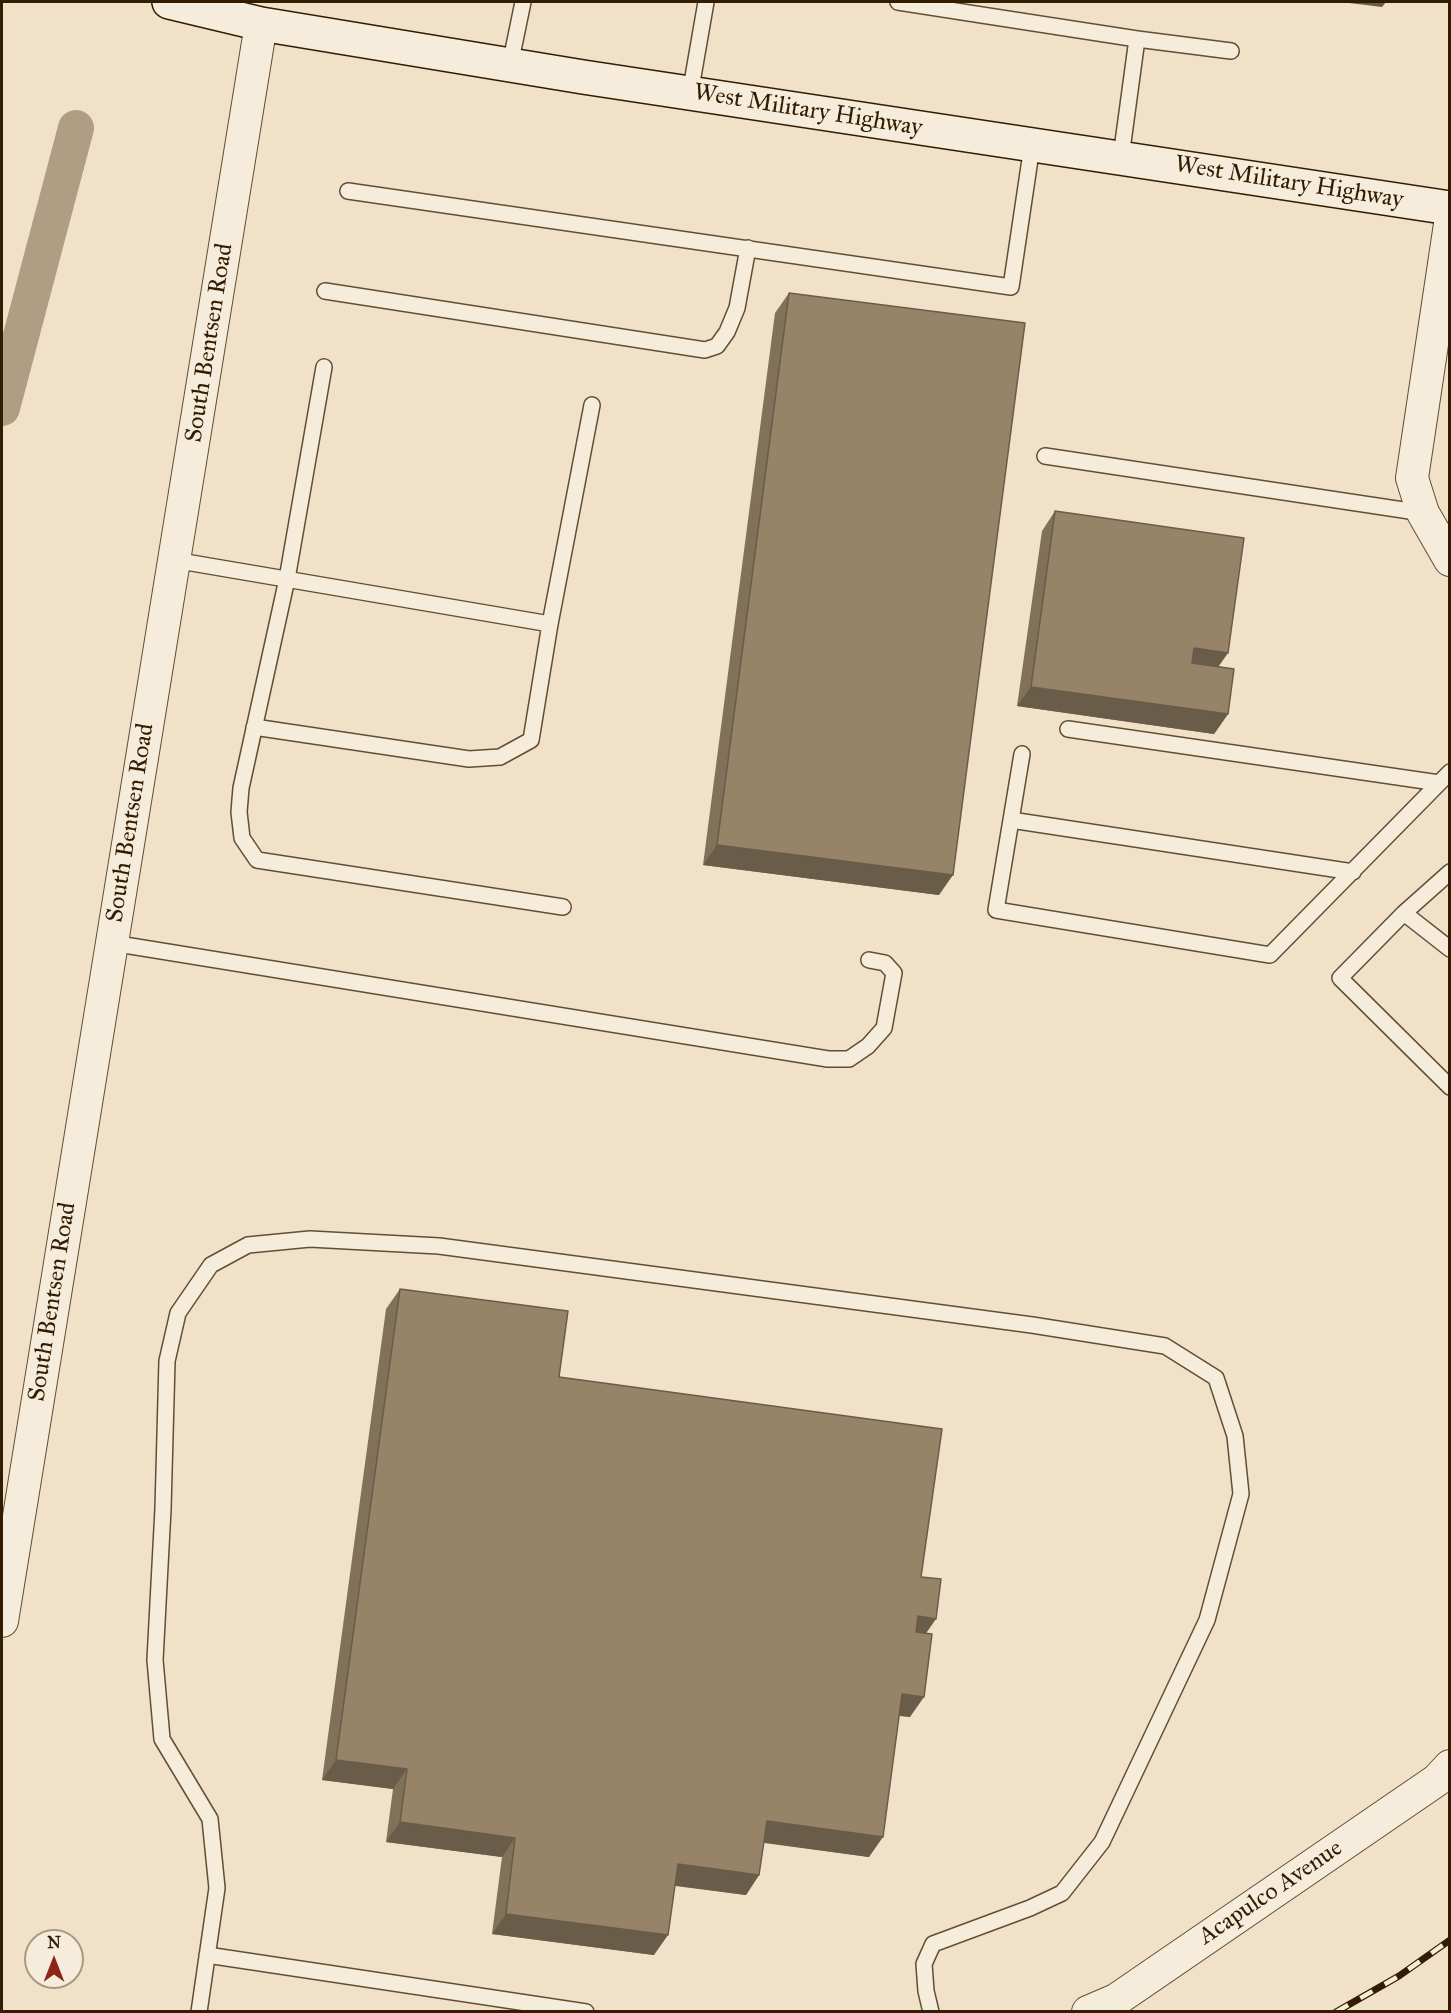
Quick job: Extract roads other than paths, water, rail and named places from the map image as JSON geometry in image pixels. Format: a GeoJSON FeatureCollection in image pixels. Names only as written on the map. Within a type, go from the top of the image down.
{"type":"FeatureCollection","features":[{"type":"Feature","properties":{"kind":"main road","name":"West Military Highway"},"geometry":{"type":"LineString","coordinates":[[169,2],[226,8],[261,24],[690,94],[1449,208]]}},
{"type":"Feature","properties":{"kind":"street","name":"South Bentsen Road"},"geometry":{"type":"LineString","coordinates":[[2,1621],[261,24]]}},
{"type":"Feature","properties":{"kind":"street"},"geometry":{"type":"LineString","coordinates":[[1449,224],[1412,478],[1423,513],[1449,560]]}},
{"type":"Feature","properties":{"kind":"street","name":"Acapulco Avenue"},"geometry":{"type":"LineString","coordinates":[[1088,2012],[1126,1994],[1437,1779],[1449,1766]]}},
{"type":"Feature","properties":{"kind":"lane"},"geometry":{"type":"LineString","coordinates":[[510,65],[522,2]]}},
{"type":"Feature","properties":{"kind":"lane"},"geometry":{"type":"LineString","coordinates":[[690,94],[706,2]]}},
{"type":"Feature","properties":{"kind":"lane"},"geometry":{"type":"LineString","coordinates":[[898,2],[1137,39],[1231,51]]}},
{"type":"Feature","properties":{"kind":"lane"},"geometry":{"type":"LineString","coordinates":[[1121,157],[1137,39]]}},
{"type":"Feature","properties":{"kind":"lane"},"geometry":{"type":"LineString","coordinates":[[348,191],[1011,286],[1032,146]]}},
{"type":"Feature","properties":{"kind":"lane"},"geometry":{"type":"LineString","coordinates":[[325,291],[705,350],[717,346],[727,332],[737,308],[748,248]]}},
{"type":"Feature","properties":{"kind":"lane"},"geometry":{"type":"LineString","coordinates":[[324,367],[287,579],[241,788],[239,812],[242,838],[256,860],[562,907]]}},
{"type":"Feature","properties":{"kind":"lane"},"geometry":{"type":"LineString","coordinates":[[254,727],[469,759],[500,757],[531,740],[550,624],[592,405]]}},
{"type":"Feature","properties":{"kind":"lane"},"geometry":{"type":"LineString","coordinates":[[1045,456],[1423,513]]}},
{"type":"Feature","properties":{"kind":"lane"},"geometry":{"type":"LineString","coordinates":[[174,560],[550,624]]}},
{"type":"Feature","properties":{"kind":"lane"},"geometry":{"type":"LineString","coordinates":[[1068,729],[1444,778]]}},
{"type":"Feature","properties":{"kind":"lane"},"geometry":{"type":"LineString","coordinates":[[1022,754],[996,910],[1270,955],[1444,778]]}},
{"type":"Feature","properties":{"kind":"lane"},"geometry":{"type":"LineString","coordinates":[[1011,820],[1353,872]]}},
{"type":"Feature","properties":{"kind":"lane"},"geometry":{"type":"LineString","coordinates":[[1449,872],[1404,913],[1340,978],[1449,1087]]}},
{"type":"Feature","properties":{"kind":"lane"},"geometry":{"type":"LineString","coordinates":[[1404,913],[1449,949]]}},
{"type":"Feature","properties":{"kind":"lane"},"geometry":{"type":"LineString","coordinates":[[112,943],[828,1059],[849,1059],[868,1046],[884,1028],[894,973],[885,963],[869,960]]}},
{"type":"Feature","properties":{"kind":"lane"},"geometry":{"type":"LineString","coordinates":[[199,2012],[217,1887],[210,1819],[162,1739],[155,1660],[163,1509],[167,1361],[178,1313],[211,1265],[248,1245],[310,1239],[439,1246],[1032,1325],[1165,1346],[1216,1378],[1235,1436],[1241,1494],[1207,1620],[1102,1842],[1062,1893],[1030,1908],[933,1944],[924,1964],[926,1992],[931,2012]]}},
{"type":"Feature","properties":{"kind":"lane"},"geometry":{"type":"LineString","coordinates":[[207,1955],[586,2012]]}},
{"type":"Feature","properties":{"kind":"waterway"},"geometry":{"type":"LineString","coordinates":[[2,408],[76,128]]}},
{"type":"Feature","properties":{"kind":"railway"},"geometry":{"type":"LineString","coordinates":[[1336,2012],[1399,1976],[1450,1940]]}}]}
